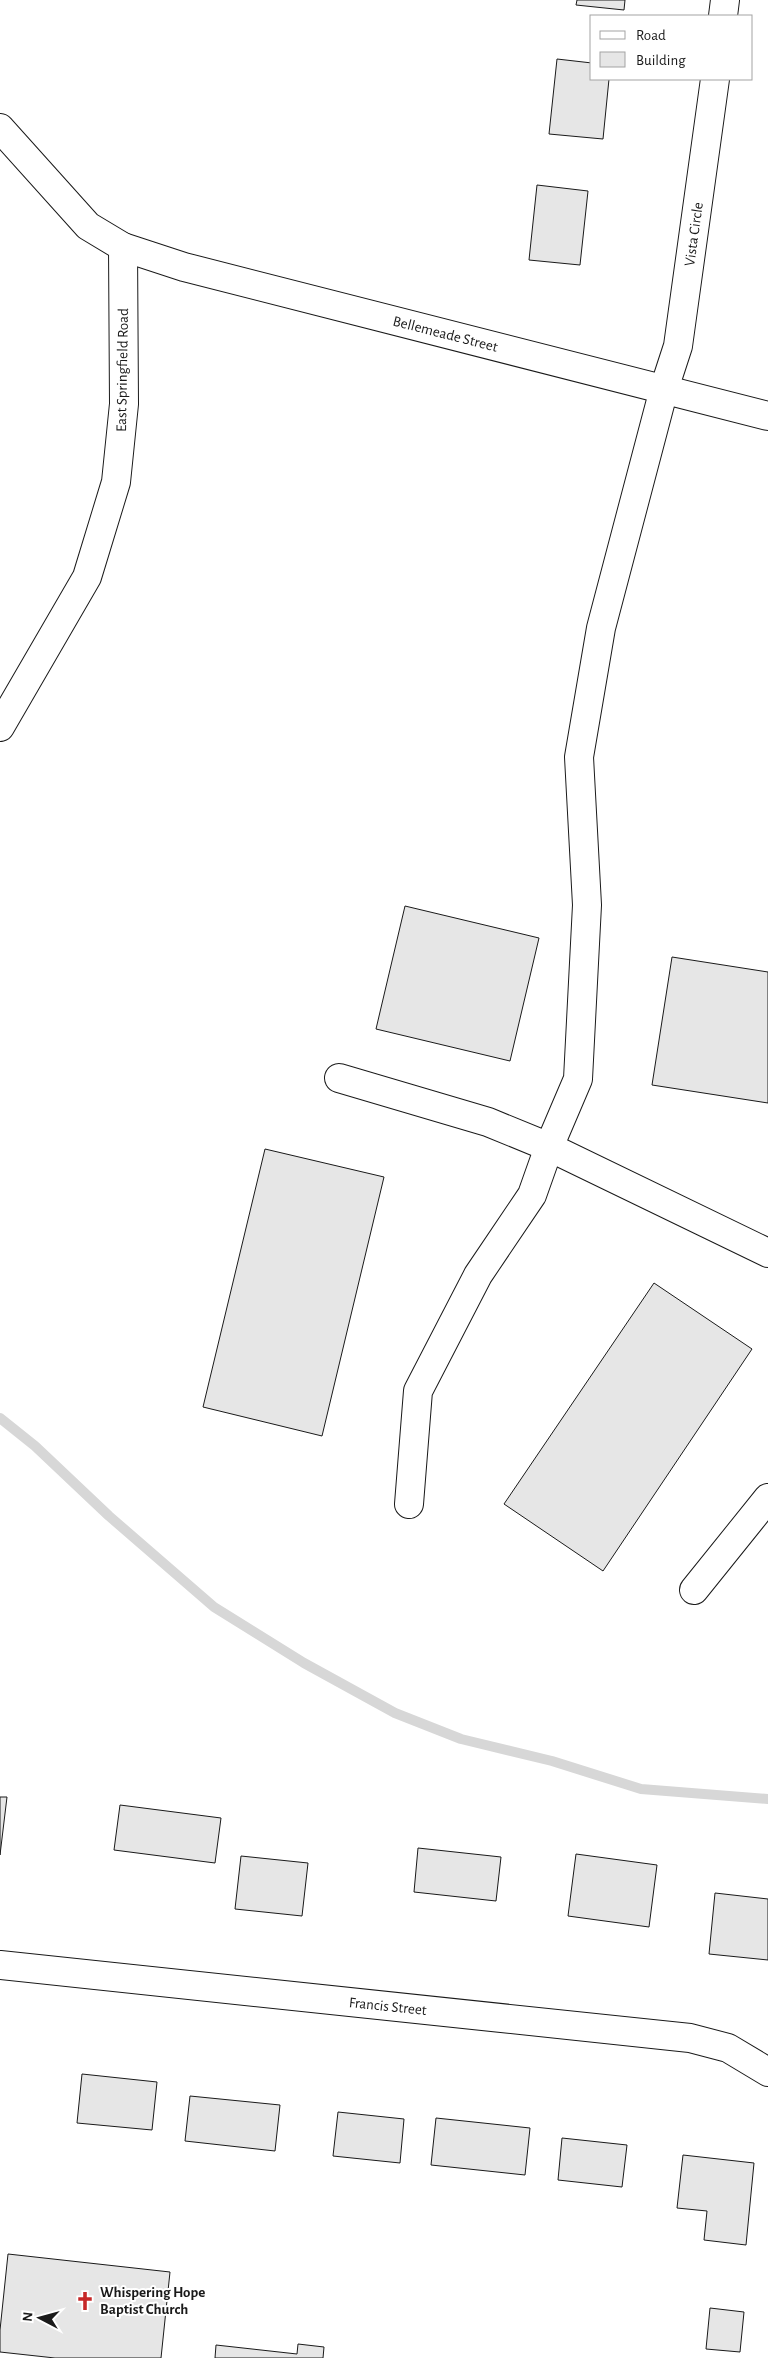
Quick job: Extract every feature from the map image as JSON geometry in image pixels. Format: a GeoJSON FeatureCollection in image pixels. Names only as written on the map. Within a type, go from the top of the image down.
{"type":"FeatureCollection","features":[{"type":"Feature","properties":{"kind":"street"},"geometry":{"type":"LineString","coordinates":[[723,15],[725,0]]}},
{"type":"Feature","properties":{"kind":"street","name":"Vista Circle"},"geometry":{"type":"LineString","coordinates":[[409,1504],[418,1391],[478,1275],[532,1195],[549,1147],[578,1078],[587,905],[579,757],[601,628],[664,389],[678,346],[715,80]]}},
{"type":"Feature","properties":{"kind":"street"},"geometry":{"type":"LineString","coordinates":[[0,128],[88,226],[124,247]]}},
{"type":"Feature","properties":{"kind":"street","name":"Bellemeade Street"},"geometry":{"type":"LineString","coordinates":[[124,247],[184,267],[768,416]]}},
{"type":"Feature","properties":{"kind":"street","name":"East Springfield Road"},"geometry":{"type":"LineString","coordinates":[[0,727],[87,577],[116,482],[124,404],[124,247]]}},
{"type":"Feature","properties":{"kind":"street"},"geometry":{"type":"LineString","coordinates":[[339,1078],[488,1122],[549,1147],[768,1253]]}},
{"type":"Feature","properties":{"kind":"street"},"geometry":{"type":"LineString","coordinates":[[694,1590],[768,1498]]}},
{"type":"Feature","properties":{"kind":"street","name":"Francis Street"},"geometry":{"type":"LineString","coordinates":[[0,1965],[690,2038],[728,2048],[768,2072]]}},
{"type":"Feature","properties":{"kind":"building"},"geometry":{"type":"Polygon","coordinates":[[[577,0],[625,0],[624,10],[576,5],[577,0]]]}},
{"type":"Feature","properties":{"kind":"building"},"geometry":{"type":"Polygon","coordinates":[[[557,59],[590,63],[590,80],[609,80],[603,139],[549,134],[557,59]]]}},
{"type":"Feature","properties":{"kind":"building"},"geometry":{"type":"Polygon","coordinates":[[[537,185],[588,191],[580,265],[529,260],[537,185]]]}},
{"type":"Feature","properties":{"kind":"building"},"geometry":{"type":"Polygon","coordinates":[[[405,906],[539,938],[510,1061],[376,1029],[405,906]]]}},
{"type":"Feature","properties":{"kind":"building"},"geometry":{"type":"Polygon","coordinates":[[[672,957],[768,972],[768,1103],[652,1085],[672,957]]]}},
{"type":"Feature","properties":{"kind":"building"},"geometry":{"type":"Polygon","coordinates":[[[265,1149],[384,1177],[322,1436],[203,1407],[265,1149]]]}},
{"type":"Feature","properties":{"kind":"building"},"geometry":{"type":"Polygon","coordinates":[[[654,1283],[752,1349],[603,1571],[504,1504],[654,1283]]]}},
{"type":"Feature","properties":{"kind":"building"},"geometry":{"type":"Polygon","coordinates":[[[0,1797],[7,1797],[0,1855],[0,1797]]]}},
{"type":"Feature","properties":{"kind":"building"},"geometry":{"type":"Polygon","coordinates":[[[120,1805],[221,1818],[215,1863],[114,1850],[120,1805]]]}},
{"type":"Feature","properties":{"kind":"building"},"geometry":{"type":"Polygon","coordinates":[[[418,1848],[501,1857],[496,1901],[414,1892],[418,1848]]]}},
{"type":"Feature","properties":{"kind":"building"},"geometry":{"type":"Polygon","coordinates":[[[576,1854],[657,1865],[649,1927],[568,1916],[576,1854]]]}},
{"type":"Feature","properties":{"kind":"building"},"geometry":{"type":"Polygon","coordinates":[[[241,1856],[308,1863],[302,1916],[235,1909],[241,1856]]]}},
{"type":"Feature","properties":{"kind":"building"},"geometry":{"type":"Polygon","coordinates":[[[715,1893],[768,1899],[768,1960],[709,1954],[715,1893]]]}},
{"type":"Feature","properties":{"kind":"building"},"geometry":{"type":"Polygon","coordinates":[[[82,2074],[157,2082],[152,2130],[77,2123],[82,2074]]]}},
{"type":"Feature","properties":{"kind":"building"},"geometry":{"type":"Polygon","coordinates":[[[190,2096],[280,2105],[275,2151],[185,2141],[190,2096]]]}},
{"type":"Feature","properties":{"kind":"building"},"geometry":{"type":"Polygon","coordinates":[[[338,2112],[404,2119],[400,2163],[333,2156],[338,2112]]]}},
{"type":"Feature","properties":{"kind":"building"},"geometry":{"type":"Polygon","coordinates":[[[436,2118],[530,2128],[525,2175],[431,2165],[436,2118]]]}},
{"type":"Feature","properties":{"kind":"building"},"geometry":{"type":"Polygon","coordinates":[[[562,2138],[627,2145],[622,2187],[558,2180],[562,2138]]]}},
{"type":"Feature","properties":{"kind":"building"},"geometry":{"type":"Polygon","coordinates":[[[683,2155],[754,2163],[746,2245],[704,2240],[707,2211],[677,2208],[683,2155]]]}},
{"type":"Feature","properties":{"kind":"building","name":"Whispering Hope Baptist Church"},"geometry":{"type":"Polygon","coordinates":[[[8,2254],[170,2272],[161,2358],[55,2358],[0,2352],[0,2330],[8,2254]]]}},
{"type":"Feature","properties":{"kind":"building"},"geometry":{"type":"Polygon","coordinates":[[[710,2308],[744,2312],[740,2352],[706,2349],[710,2308]]]}},
{"type":"Feature","properties":{"kind":"building"},"geometry":{"type":"Polygon","coordinates":[[[298,2344],[324,2347],[323,2358],[215,2358],[216,2345],[297,2354],[298,2344]]]}},
{"type":"Feature","properties":{"kind":"waterway"},"geometry":{"type":"LineString","coordinates":[[0,1418],[35,1446],[109,1516],[214,1607],[304,1663],[395,1713],[461,1739],[552,1761],[641,1789],[768,1799]]}},
{"type":"Feature","properties":{"kind":"place","name":"Whispering Hope Baptist Church"},"geometry":{"type":"Point","coordinates":[85,2301]}}]}
